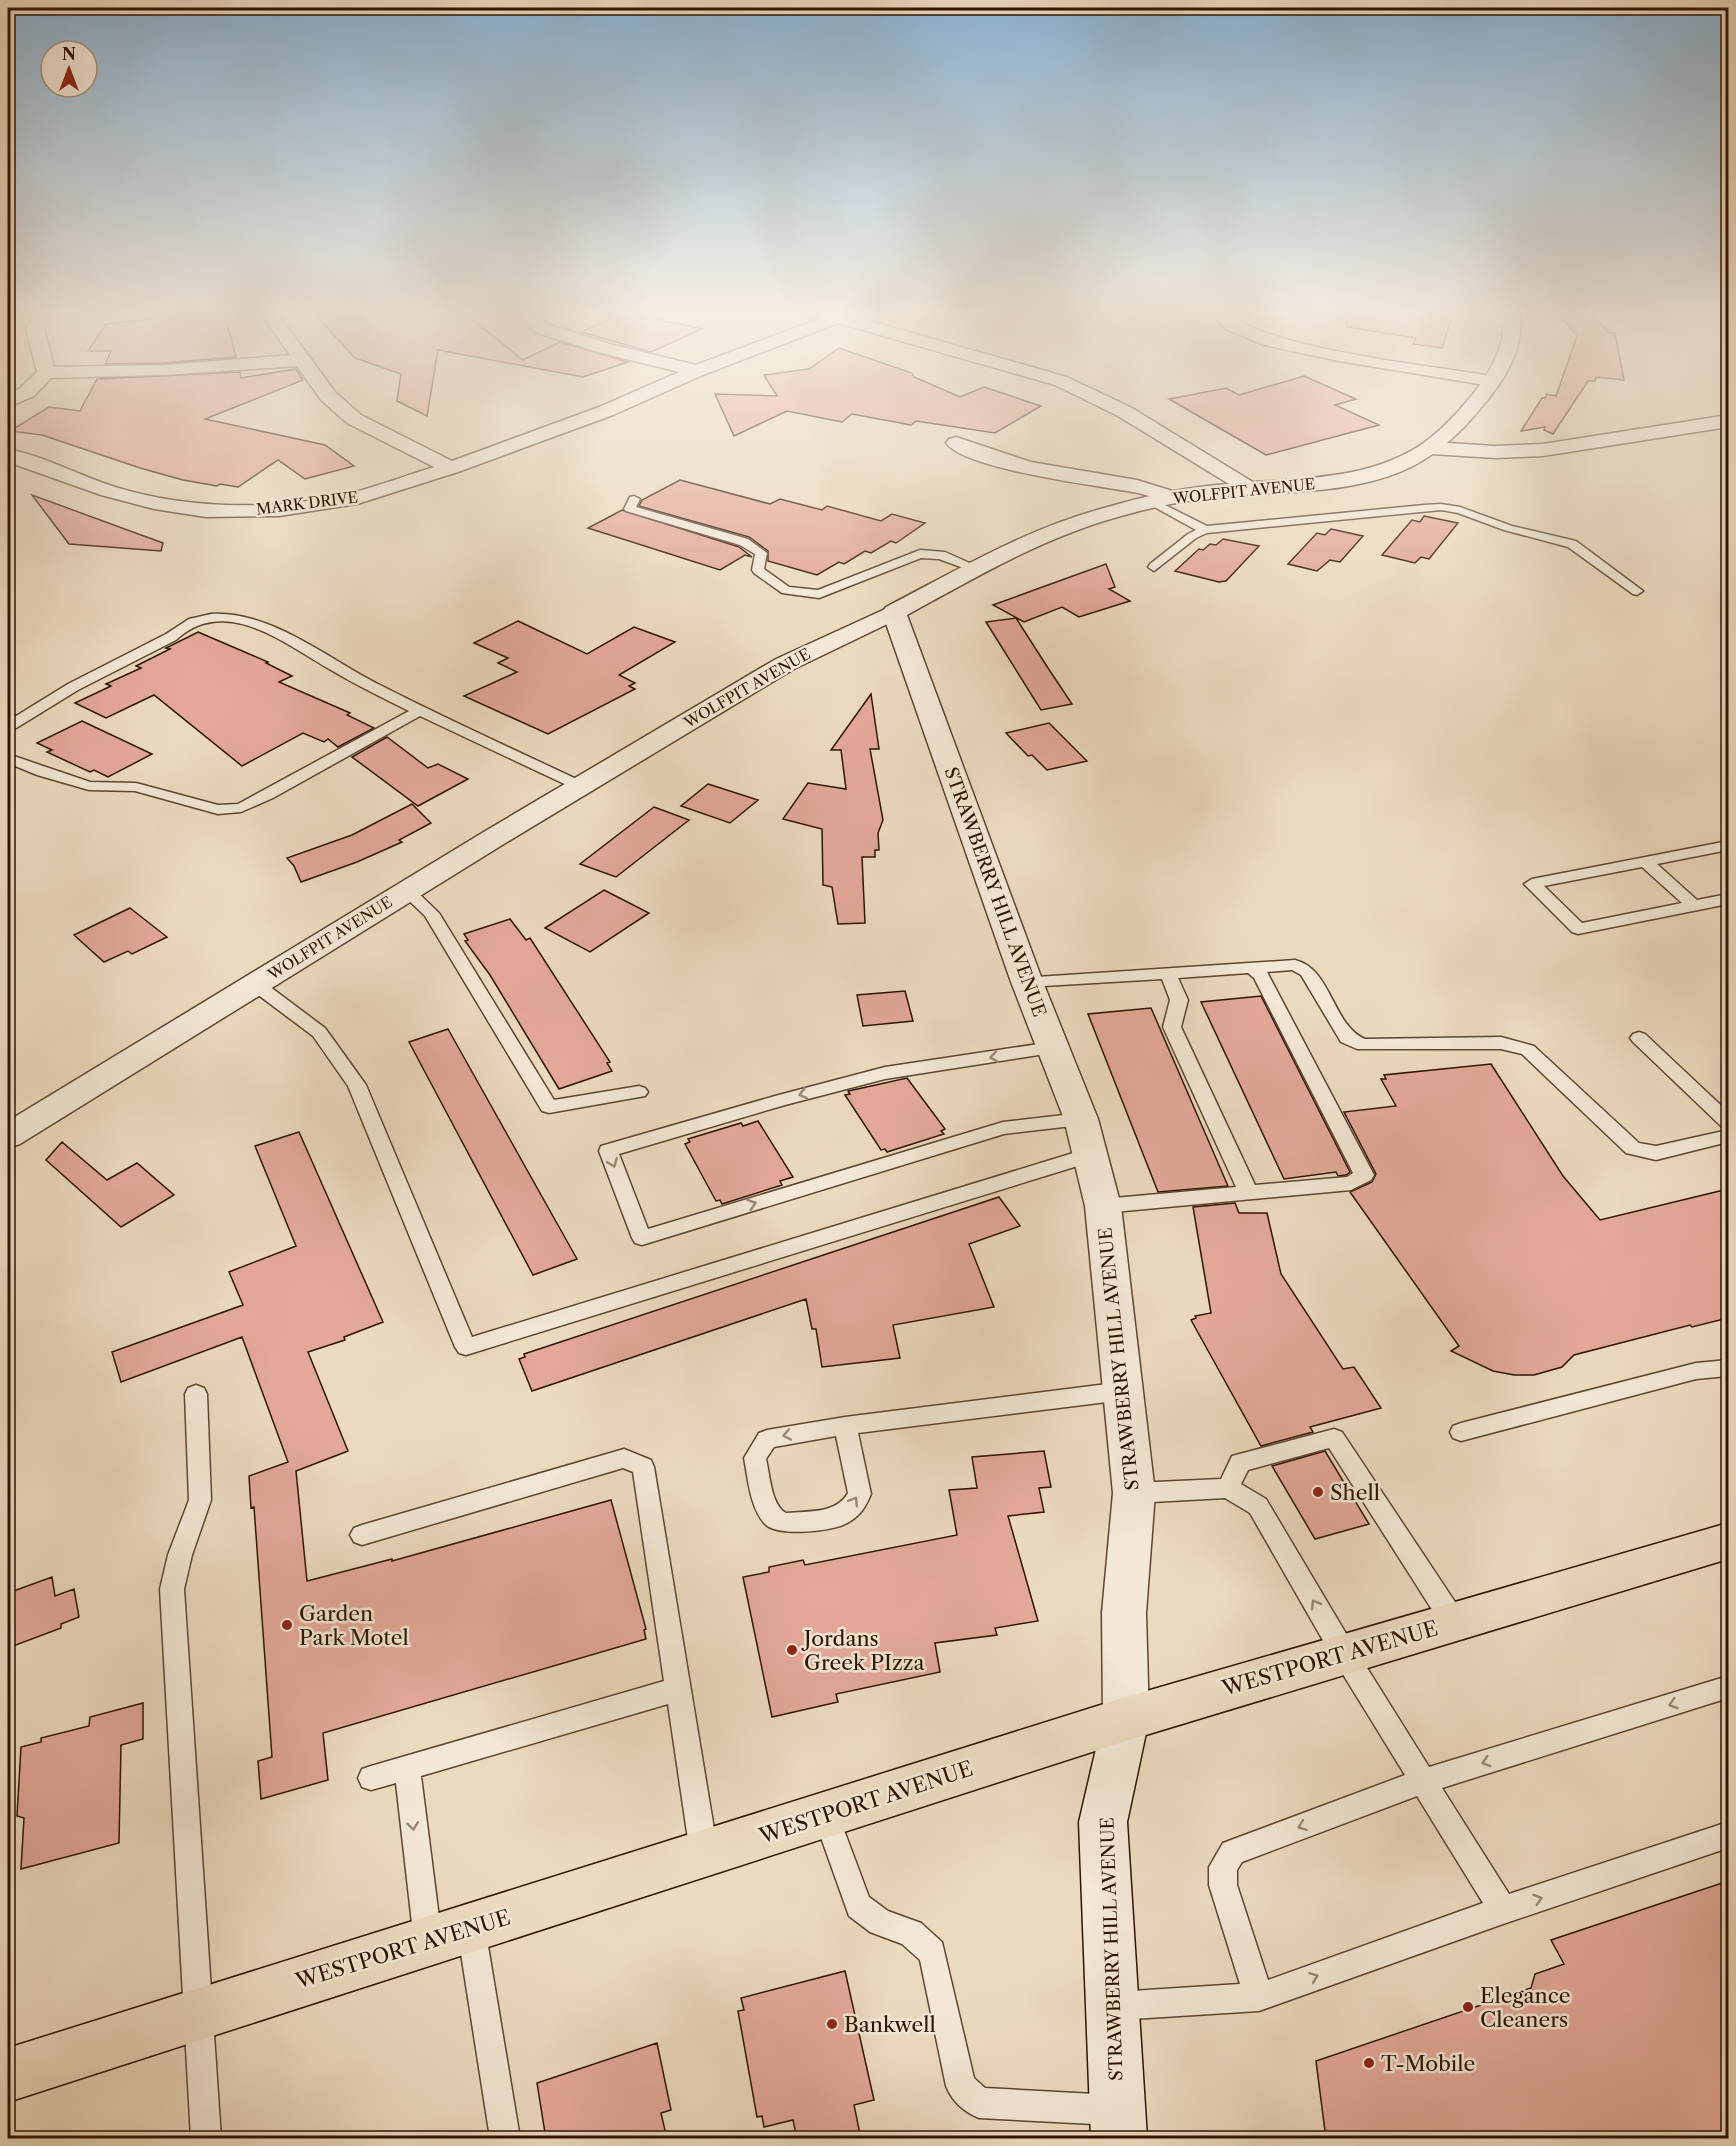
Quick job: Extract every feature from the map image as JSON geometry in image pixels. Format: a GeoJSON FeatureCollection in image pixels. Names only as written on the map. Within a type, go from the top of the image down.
{"type":"FeatureCollection","features":[{"type":"Feature","properties":{"kind":"main road","name":"WESTPORT AVENUE"},"geometry":{"type":"LineString","coordinates":[[8,2075],[1126,1719],[1728,1541]]}},
{"type":"Feature","properties":{"kind":"street"},"geometry":{"type":"LineString","coordinates":[[345,411],[354,419],[451,468]]}},
{"type":"Feature","properties":{"kind":"street","name":"MARK DRIVE"},"geometry":{"type":"LineString","coordinates":[[8,455],[108,491],[154,503],[206,511],[279,510],[357,498],[451,468],[606,411]]}},
{"type":"Feature","properties":{"kind":"street"},"geometry":{"type":"LineString","coordinates":[[1123,411],[1249,488]]}},
{"type":"Feature","properties":{"kind":"street","name":"WOLFPIT AVENUE"},"geometry":{"type":"LineString","coordinates":[[8,1136],[407,891],[785,664],[1065,527],[1175,498],[1249,488],[1317,483],[1368,475],[1398,466],[1432,448],[1467,411]]}},
{"type":"Feature","properties":{"kind":"street"},"geometry":{"type":"LineString","coordinates":[[1432,448],[1495,452],[1552,449],[1728,421]]}},
{"type":"Feature","properties":{"kind":"street"},"geometry":{"type":"LineString","coordinates":[[956,443],[1014,464],[1071,477],[1156,489],[1175,498]]}},
{"type":"Feature","properties":{"kind":"street","name":"STRAWBERRY HILL AVENUE"},"geometry":{"type":"LineString","coordinates":[[894,612],[1027,982],[1081,1119],[1103,1206],[1134,1493],[1124,1612],[1126,1719],[1103,1822],[1118,2125]]}},
{"type":"Feature","properties":{"kind":"lane"},"geometry":{"type":"LineString","coordinates":[[634,500],[630,509],[744,542],[761,553],[758,570],[786,590],[819,594],[920,554],[941,555],[977,569]]}},
{"type":"Feature","properties":{"kind":"lane"},"geometry":{"type":"LineString","coordinates":[[1153,502],[1205,530]]}},
{"type":"Feature","properties":{"kind":"lane"},"geometry":{"type":"LineString","coordinates":[[1154,567],[1192,536],[1205,530],[1424,508],[1451,508],[1508,528],[1572,544],[1637,591]]}},
{"type":"Feature","properties":{"kind":"lane"},"geometry":{"type":"LineString","coordinates":[[8,727],[73,687],[171,637],[181,627],[198,620],[238,619],[287,635],[330,665],[418,711],[580,786]]}},
{"type":"Feature","properties":{"kind":"lane"},"geometry":{"type":"LineString","coordinates":[[8,758],[42,772],[89,786],[136,787],[218,810],[241,808],[418,711]]}},
{"type":"Feature","properties":{"kind":"lane"},"geometry":{"type":"LineString","coordinates":[[1728,846],[1532,884],[1578,929],[1728,899]]}},
{"type":"Feature","properties":{"kind":"lane"},"geometry":{"type":"LineString","coordinates":[[1645,862],[1694,906]]}},
{"type":"Feature","properties":{"kind":"lane"},"geometry":{"type":"LineString","coordinates":[[407,891],[431,914],[549,1107],[639,1092]]}},
{"type":"Feature","properties":{"kind":"lane"},"geometry":{"type":"LineString","coordinates":[[1027,982],[1295,965],[1307,972],[1347,1038],[1363,1045],[1501,1043],[1528,1050],[1633,1148],[1656,1153],[1728,1136]]}},
{"type":"Feature","properties":{"kind":"lane"},"geometry":{"type":"LineString","coordinates":[[1103,1206],[1351,1183],[1364,1175],[1261,975],[1251,968]]}},
{"type":"Feature","properties":{"kind":"lane"},"geometry":{"type":"LineString","coordinates":[[1168,973],[1179,1000],[1172,1027],[1248,1191]]}},
{"type":"Feature","properties":{"kind":"lane"},"geometry":{"type":"LineString","coordinates":[[255,984],[319,1032],[357,1086],[466,1347],[1090,1155]]}},
{"type":"Feature","properties":{"kind":"lane"},"geometry":{"type":"LineString","coordinates":[[1639,1038],[1728,1122]]}},
{"type":"Feature","properties":{"kind":"lane"},"geometry":{"type":"LineString","coordinates":[[1052,1048],[885,1073],[781,1100],[608,1151],[642,1238],[1003,1128],[1081,1119]]}},
{"type":"Feature","properties":{"kind":"lane"},"geometry":{"type":"LineString","coordinates":[[1461,1432],[1696,1371],[1728,1368]]}},
{"type":"Feature","properties":{"kind":"lane"},"geometry":{"type":"LineString","coordinates":[[845,1426],[860,1494],[852,1508],[839,1517],[784,1523],[773,1517],[765,1502],[754,1458],[767,1439],[845,1426],[1123,1390]]}},
{"type":"Feature","properties":{"kind":"lane"},"geometry":{"type":"LineString","coordinates":[[196,1394],[200,1500],[180,1555],[172,1589],[206,2139]]}},
{"type":"Feature","properties":{"kind":"lane"},"geometry":{"type":"LineString","coordinates":[[1228,1488],[1240,1463],[1334,1437],[1454,1622]]}},
{"type":"Feature","properties":{"kind":"lane"},"geometry":{"type":"LineString","coordinates":[[362,1534],[624,1458],[643,1467],[704,1853]]}},
{"type":"Feature","properties":{"kind":"lane"},"geometry":{"type":"LineString","coordinates":[[1134,1493],[1228,1488],[1258,1506],[1345,1654],[1503,1910]]}},
{"type":"Feature","properties":{"kind":"lane"},"geometry":{"type":"LineString","coordinates":[[1259,1997],[1223,1885],[1223,1867],[1233,1852],[1423,1781],[1728,1687]]}},
{"type":"Feature","properties":{"kind":"lane"},"geometry":{"type":"LineString","coordinates":[[371,1778],[678,1689]]}},
{"type":"Feature","properties":{"kind":"lane"},"geometry":{"type":"LineString","coordinates":[[407,1768],[449,1935],[505,2139]]}},
{"type":"Feature","properties":{"kind":"lane"},"geometry":{"type":"LineString","coordinates":[[826,1815],[859,1906],[880,1922],[911,1933],[932,1952],[961,2086],[979,2103],[1118,2125]]}},
{"type":"Feature","properties":{"kind":"lane"},"geometry":{"type":"LineString","coordinates":[[1111,2006],[1259,1997],[1503,1910],[1728,1835]]}},
{"type":"Feature","properties":{"kind":"building"},"geometry":{"type":"Polygon","coordinates":[[[42,411],[225,411],[205,419],[325,445],[354,466],[305,479],[278,460],[238,487],[220,484],[217,486],[183,480],[140,468],[42,435],[10,431],[42,411]]]}},
{"type":"Feature","properties":{"kind":"building"},"geometry":{"type":"Polygon","coordinates":[[[417,411],[428,411],[427,416],[417,411]]]}},
{"type":"Feature","properties":{"kind":"building"},"geometry":{"type":"Polygon","coordinates":[[[723,411],[787,411],[734,436],[723,411]]]}},
{"type":"Feature","properties":{"kind":"building"},"geometry":{"type":"Polygon","coordinates":[[[788,411],[1032,411],[995,433],[916,421],[911,425],[852,414],[842,422],[788,411]]]}},
{"type":"Feature","properties":{"kind":"building"},"geometry":{"type":"Polygon","coordinates":[[[1190,411],[1349,411],[1379,425],[1266,455],[1190,411]]]}},
{"type":"Feature","properties":{"kind":"building"},"geometry":{"type":"Polygon","coordinates":[[[1534,411],[1568,411],[1553,434],[1544,430],[1545,427],[1521,431],[1534,411]]]}},
{"type":"Feature","properties":{"kind":"building"},"geometry":{"type":"Polygon","coordinates":[[[680,480],[770,504],[780,499],[822,510],[827,506],[881,521],[892,514],[925,523],[896,543],[891,541],[871,553],[865,551],[844,564],[839,562],[817,575],[768,561],[768,551],[749,537],[639,506],[642,500],[680,480]]]}},
{"type":"Feature","properties":{"kind":"building"},"geometry":{"type":"Polygon","coordinates":[[[32,495],[163,543],[161,551],[69,544],[32,495]]]}},
{"type":"Feature","properties":{"kind":"building"},"geometry":{"type":"Polygon","coordinates":[[[622,510],[739,547],[752,557],[745,555],[720,570],[588,528],[622,510]]]}},
{"type":"Feature","properties":{"kind":"building"},"geometry":{"type":"Polygon","coordinates":[[[1424,516],[1458,523],[1429,559],[1421,557],[1415,563],[1382,555],[1412,520],[1420,522],[1424,516]]]}},
{"type":"Feature","properties":{"kind":"building"},"geometry":{"type":"Polygon","coordinates":[[[1331,529],[1363,536],[1340,562],[1330,560],[1317,571],[1288,564],[1317,533],[1325,535],[1331,529]]]}},
{"type":"Feature","properties":{"kind":"building"},"geometry":{"type":"Polygon","coordinates":[[[1223,539],[1259,546],[1226,581],[1219,582],[1175,571],[1199,549],[1203,550],[1210,544],[1216,545],[1223,539]]]}},
{"type":"Feature","properties":{"kind":"building"},"geometry":{"type":"Polygon","coordinates":[[[1106,564],[1115,587],[1109,589],[1130,601],[1079,617],[1062,607],[1024,622],[993,605],[1106,564]]]}},
{"type":"Feature","properties":{"kind":"building"},"geometry":{"type":"Polygon","coordinates":[[[1016,618],[1072,704],[1041,710],[986,622],[1016,618]]]}},
{"type":"Feature","properties":{"kind":"building"},"geometry":{"type":"Polygon","coordinates":[[[518,621],[587,654],[634,627],[675,642],[619,675],[635,683],[629,686],[635,689],[548,734],[464,696],[517,672],[498,663],[508,658],[474,643],[518,621]]]}},
{"type":"Feature","properties":{"kind":"building"},"geometry":{"type":"Polygon","coordinates":[[[198,632],[268,662],[266,663],[292,676],[279,682],[350,713],[347,715],[374,728],[338,747],[328,739],[324,742],[303,733],[242,766],[154,695],[106,718],[75,703],[111,686],[106,684],[141,668],[136,666],[198,632]]]}},
{"type":"Feature","properties":{"kind":"building"},"geometry":{"type":"Polygon","coordinates":[[[871,694],[879,749],[870,749],[883,820],[878,833],[879,850],[875,850],[875,857],[862,857],[865,923],[838,924],[832,887],[823,885],[822,829],[783,819],[808,783],[846,789],[841,750],[831,750],[871,694]]]}},
{"type":"Feature","properties":{"kind":"building"},"geometry":{"type":"Polygon","coordinates":[[[82,721],[152,754],[108,777],[94,770],[90,772],[47,752],[52,750],[37,743],[82,721]]]}},
{"type":"Feature","properties":{"kind":"building"},"geometry":{"type":"Polygon","coordinates":[[[1049,723],[1087,761],[1047,770],[1032,755],[1028,756],[1006,733],[1049,723]]]}},
{"type":"Feature","properties":{"kind":"building"},"geometry":{"type":"Polygon","coordinates":[[[387,737],[428,768],[438,764],[468,779],[418,806],[352,757],[387,737]]]}},
{"type":"Feature","properties":{"kind":"building"},"geometry":{"type":"Polygon","coordinates":[[[708,784],[758,800],[730,823],[681,806],[708,784]]]}},
{"type":"Feature","properties":{"kind":"building"},"geometry":{"type":"Polygon","coordinates":[[[412,804],[431,823],[399,840],[402,842],[357,862],[301,882],[294,866],[287,858],[352,835],[412,804]]]}},
{"type":"Feature","properties":{"kind":"building"},"geometry":{"type":"Polygon","coordinates":[[[654,807],[689,820],[616,877],[580,864],[654,807]]]}},
{"type":"Feature","properties":{"kind":"building"},"geometry":{"type":"Polygon","coordinates":[[[604,890],[649,913],[590,952],[545,928],[604,890]]]}},
{"type":"Feature","properties":{"kind":"building"},"geometry":{"type":"Polygon","coordinates":[[[130,908],[167,937],[132,954],[128,951],[104,962],[74,935],[130,908]]]}},
{"type":"Feature","properties":{"kind":"building"},"geometry":{"type":"Polygon","coordinates":[[[510,919],[526,940],[530,938],[610,1062],[607,1063],[612,1071],[559,1089],[490,975],[465,941],[468,940],[464,934],[510,919]]]}},
{"type":"Feature","properties":{"kind":"building"},"geometry":{"type":"Polygon","coordinates":[[[905,991],[913,1021],[863,1026],[857,995],[905,991]]]}},
{"type":"Feature","properties":{"kind":"building"},"geometry":{"type":"Polygon","coordinates":[[[1261,996],[1350,1172],[1346,1175],[1338,1176],[1336,1172],[1284,1179],[1201,1002],[1261,996]]]}},
{"type":"Feature","properties":{"kind":"building"},"geometry":{"type":"Polygon","coordinates":[[[1151,1008],[1228,1186],[1158,1192],[1088,1014],[1151,1008]]]}},
{"type":"Feature","properties":{"kind":"building"},"geometry":{"type":"Polygon","coordinates":[[[448,1029],[577,1259],[533,1275],[409,1042],[448,1029]]]}},
{"type":"Feature","properties":{"kind":"building"},"geometry":{"type":"Polygon","coordinates":[[[1491,1064],[1563,1176],[1600,1220],[1728,1189],[1728,1318],[1692,1327],[1690,1325],[1574,1355],[1562,1367],[1534,1375],[1514,1375],[1493,1371],[1451,1351],[1459,1346],[1350,1192],[1372,1182],[1376,1174],[1344,1112],[1396,1106],[1381,1079],[1386,1079],[1384,1075],[1491,1064]]]}},
{"type":"Feature","properties":{"kind":"building"},"geometry":{"type":"Polygon","coordinates":[[[907,1078],[945,1129],[941,1131],[944,1134],[887,1152],[885,1149],[881,1150],[845,1095],[850,1094],[848,1091],[907,1078]]]}},
{"type":"Feature","properties":{"kind":"building"},"geometry":{"type":"Polygon","coordinates":[[[758,1121],[793,1177],[780,1181],[782,1185],[722,1204],[720,1200],[716,1201],[685,1144],[690,1142],[688,1139],[741,1123],[743,1126],[758,1121]]]}},
{"type":"Feature","properties":{"kind":"building"},"geometry":{"type":"Polygon","coordinates":[[[299,1132],[383,1322],[344,1337],[345,1340],[308,1352],[348,1451],[296,1471],[307,1581],[392,1559],[392,1561],[611,1500],[646,1629],[644,1630],[646,1639],[323,1733],[328,1780],[261,1799],[258,1761],[272,1757],[254,1507],[251,1508],[249,1476],[288,1462],[242,1337],[121,1382],[112,1352],[243,1305],[229,1272],[296,1246],[255,1146],[299,1132]]]}},
{"type":"Feature","properties":{"kind":"building"},"geometry":{"type":"Polygon","coordinates":[[[62,1142],[107,1180],[137,1163],[174,1195],[121,1227],[46,1160],[62,1142]]]}},
{"type":"Feature","properties":{"kind":"building"},"geometry":{"type":"Polygon","coordinates":[[[999,1197],[1020,1226],[969,1244],[994,1307],[893,1325],[900,1358],[822,1367],[816,1329],[812,1329],[806,1299],[532,1391],[519,1359],[525,1357],[524,1354],[999,1197]]]}},
{"type":"Feature","properties":{"kind":"building"},"geometry":{"type":"Polygon","coordinates":[[[1235,1203],[1239,1213],[1267,1213],[1281,1274],[1343,1369],[1354,1367],[1381,1408],[1310,1427],[1313,1432],[1261,1446],[1191,1320],[1196,1318],[1195,1316],[1211,1313],[1193,1207],[1235,1203]]]}},
{"type":"Feature","properties":{"kind":"building"},"geometry":{"type":"Polygon","coordinates":[[[1044,1451],[1051,1487],[1039,1488],[1044,1512],[1008,1516],[1038,1621],[995,1628],[997,1635],[935,1643],[940,1672],[836,1694],[838,1702],[772,1717],[743,1577],[769,1572],[769,1567],[803,1560],[805,1565],[957,1535],[949,1490],[977,1488],[972,1457],[1044,1451]]]}},
{"type":"Feature","properties":{"kind":"building","name":"Shell"},"geometry":{"type":"Polygon","coordinates":[[[1325,1451],[1369,1524],[1315,1539],[1272,1466],[1325,1451]]]}},
{"type":"Feature","properties":{"kind":"building"},"geometry":{"type":"Polygon","coordinates":[[[52,1577],[55,1596],[74,1589],[79,1617],[61,1624],[61,1628],[8,1648],[8,1593],[52,1577]]]}},
{"type":"Feature","properties":{"kind":"building"},"geometry":{"type":"Polygon","coordinates":[[[143,1703],[143,1739],[121,1745],[119,1843],[21,1869],[24,1818],[17,1816],[21,1747],[41,1742],[41,1738],[89,1726],[90,1717],[143,1703]]]}},
{"type":"Feature","properties":{"kind":"building"},"geometry":{"type":"Polygon","coordinates":[[[1728,1881],[1728,2139],[1326,2139],[1316,2061],[1531,1988],[1535,1974],[1564,1964],[1551,1940],[1728,1881]]]}},
{"type":"Feature","properties":{"kind":"building"},"geometry":{"type":"Polygon","coordinates":[[[845,1971],[874,2100],[854,2105],[861,2139],[797,2139],[793,2120],[764,2127],[762,2116],[757,2117],[738,2011],[744,2010],[741,1998],[845,1971]]]}},
{"type":"Feature","properties":{"kind":"building"},"geometry":{"type":"Polygon","coordinates":[[[657,2043],[671,2110],[661,2113],[667,2139],[546,2139],[537,2083],[657,2043]]]}},
{"type":"Feature","properties":{"kind":"place","name":"Shell"},"geometry":{"type":"Point","coordinates":[1318,1492]}},
{"type":"Feature","properties":{"kind":"place","name":"Garden Park Motel"},"geometry":{"type":"Point","coordinates":[287,1625]}},
{"type":"Feature","properties":{"kind":"place","name":"Jordans Greek PIzza"},"geometry":{"type":"Point","coordinates":[792,1650]}},
{"type":"Feature","properties":{"kind":"place","name":"Elegance Cleaners"},"geometry":{"type":"Point","coordinates":[1468,2007]}},
{"type":"Feature","properties":{"kind":"place","name":"Bankwell"},"geometry":{"type":"Point","coordinates":[832,2024]}},
{"type":"Feature","properties":{"kind":"place","name":"T-Mobile"},"geometry":{"type":"Point","coordinates":[1369,2063]}}]}
